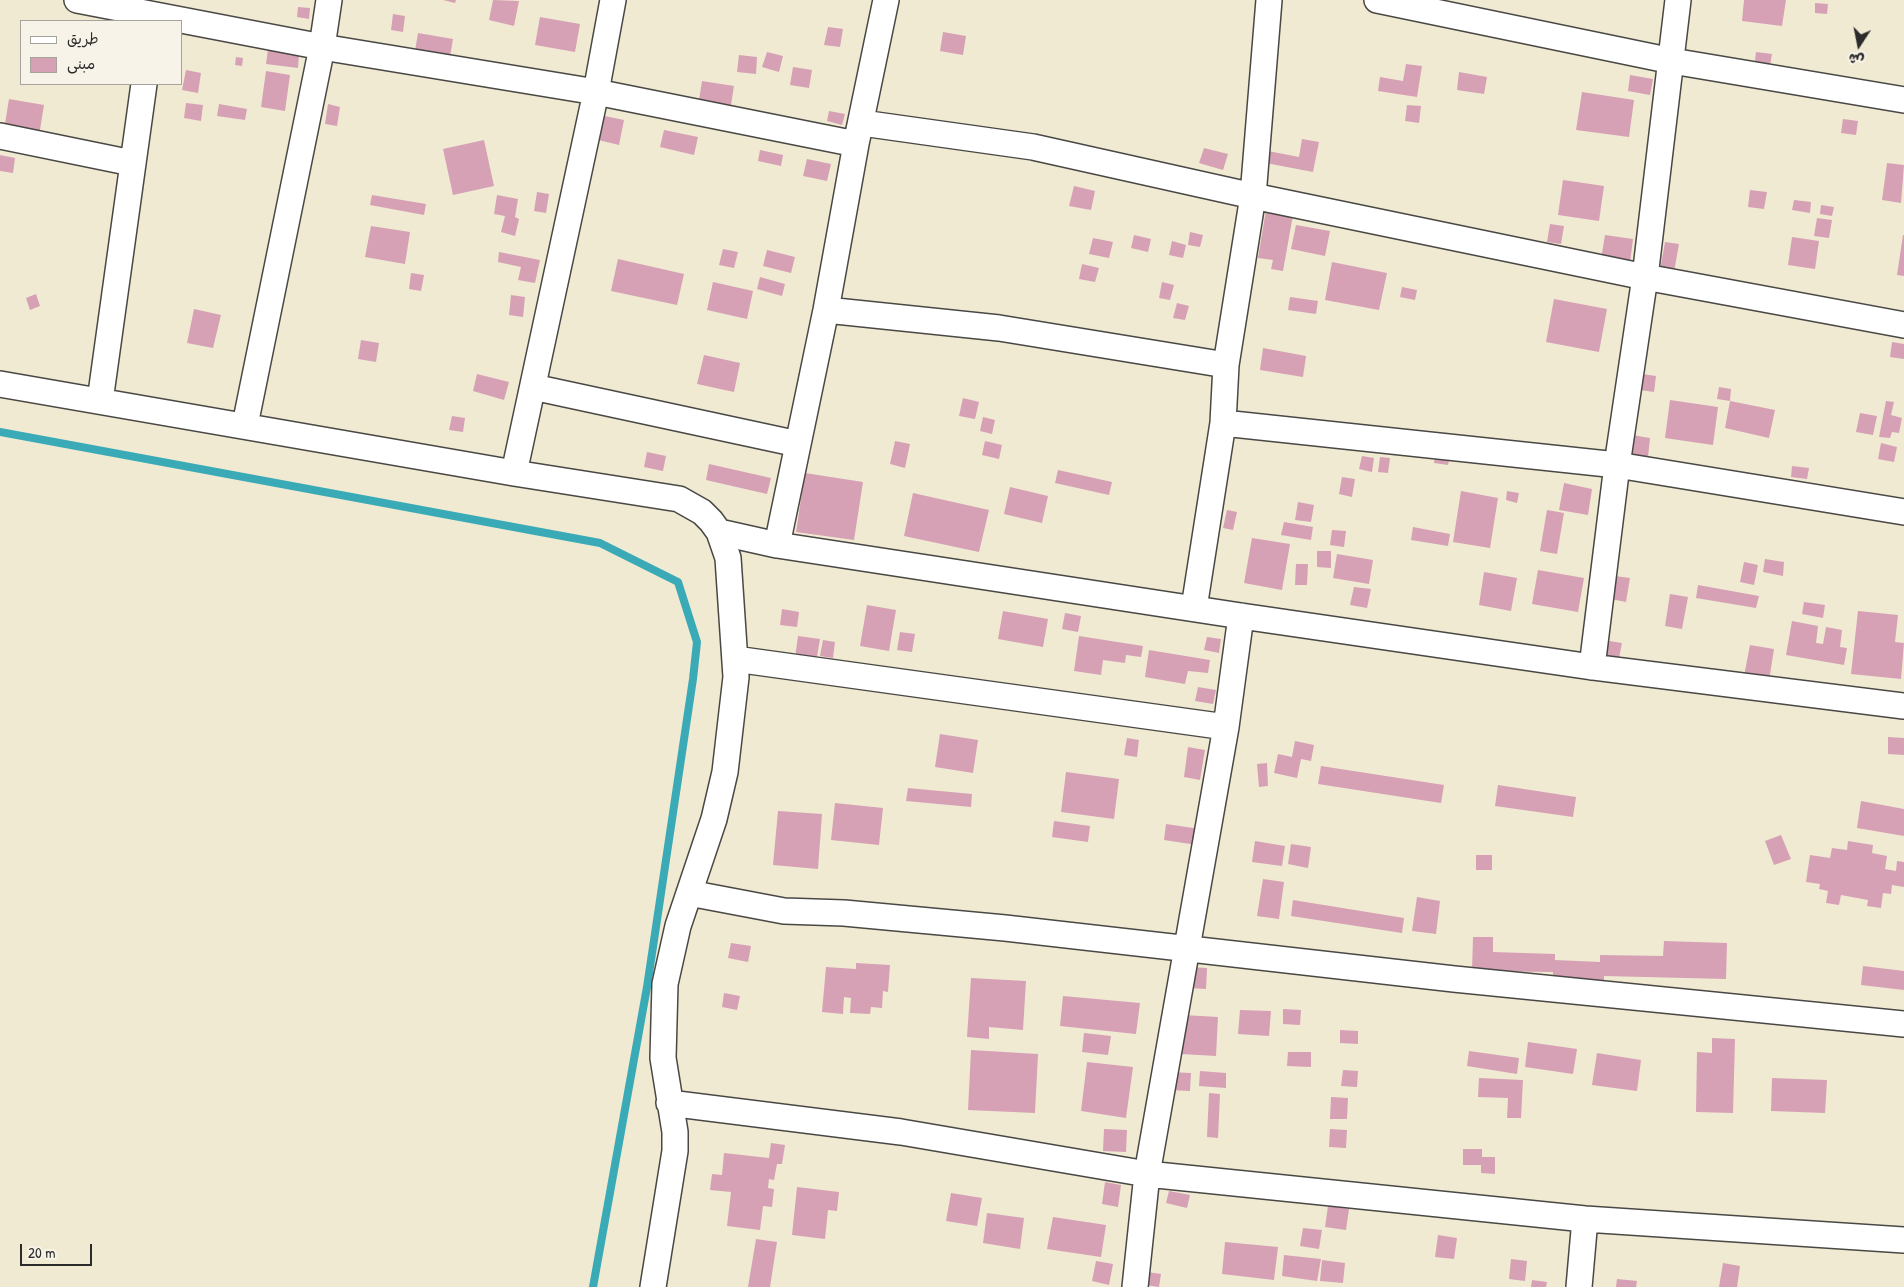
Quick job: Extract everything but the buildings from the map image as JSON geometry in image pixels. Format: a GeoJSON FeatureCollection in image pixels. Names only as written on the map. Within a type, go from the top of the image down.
{"type":"FeatureCollection","features":[{"type":"Feature","properties":{"kind":"street"},"geometry":{"type":"LineString","coordinates":[[77,0],[154,18]]}},
{"type":"Feature","properties":{"kind":"street"},"geometry":{"type":"LineString","coordinates":[[245,425],[322,47],[329,0]]}},
{"type":"Feature","properties":{"kind":"street"},"geometry":{"type":"LineString","coordinates":[[514,473],[596,92],[613,0]]}},
{"type":"Feature","properties":{"kind":"street"},"geometry":{"type":"LineString","coordinates":[[777,546],[826,310],[886,0]]}},
{"type":"Feature","properties":{"kind":"street"},"geometry":{"type":"LineString","coordinates":[[1194,608],[1223,422],[1226,365],[1253,196],[1270,0]]}},
{"type":"Feature","properties":{"kind":"street"},"geometry":{"type":"LineString","coordinates":[[1377,0],[1672,61],[1904,100]]}},
{"type":"Feature","properties":{"kind":"street"},"geometry":{"type":"LineString","coordinates":[[1592,667],[1617,465],[1645,277],[1678,0]]}},
{"type":"Feature","properties":{"kind":"street"},"geometry":{"type":"LineString","coordinates":[[182,23],[596,92],[859,133],[1033,147],[1253,196],[1645,277],[1904,325]]}},
{"type":"Feature","properties":{"kind":"street"},"geometry":{"type":"LineString","coordinates":[[100,401],[144,85]]}},
{"type":"Feature","properties":{"kind":"street"},"geometry":{"type":"LineString","coordinates":[[0,136],[132,163]]}},
{"type":"Feature","properties":{"kind":"street"},"geometry":{"type":"LineString","coordinates":[[826,310],[999,328],[1226,365]]}},
{"type":"Feature","properties":{"kind":"street"},"geometry":{"type":"LineString","coordinates":[[0,384],[514,473],[679,499],[702,512],[719,532],[728,558],[735,659],[732,725],[725,772],[714,819],[678,926],[665,984],[663,1058],[675,1132],[674,1151],[653,1287]]}},
{"type":"Feature","properties":{"kind":"street"},"geometry":{"type":"LineString","coordinates":[[533,387],[798,444]]}},
{"type":"Feature","properties":{"kind":"street"},"geometry":{"type":"LineString","coordinates":[[1223,422],[1617,465],[1904,512]]}},
{"type":"Feature","properties":{"kind":"street"},"geometry":{"type":"LineString","coordinates":[[719,532],[777,546],[1241,616],[1592,667],[1904,706]]}},
{"type":"Feature","properties":{"kind":"street"},"geometry":{"type":"LineString","coordinates":[[1135,1287],[1147,1174],[1185,949],[1198,888],[1226,727],[1241,616]]}},
{"type":"Feature","properties":{"kind":"street"},"geometry":{"type":"LineString","coordinates":[[735,659],[1226,727]]}},
{"type":"Feature","properties":{"kind":"street"},"geometry":{"type":"LineString","coordinates":[[689,893],[784,911],[853,914],[1454,980],[1904,1024]]}},
{"type":"Feature","properties":{"kind":"street"},"geometry":{"type":"LineString","coordinates":[[669,1103],[901,1132],[1147,1174],[1585,1219],[1904,1240]]}},
{"type":"Feature","properties":{"kind":"street"},"geometry":{"type":"LineString","coordinates":[[1579,1287],[1585,1219]]}},
{"type":"Feature","properties":{"kind":"waterway"},"geometry":{"type":"LineString","coordinates":[[0,432],[600,543],[678,582],[697,642],[693,679],[647,987],[593,1287]]}}]}
